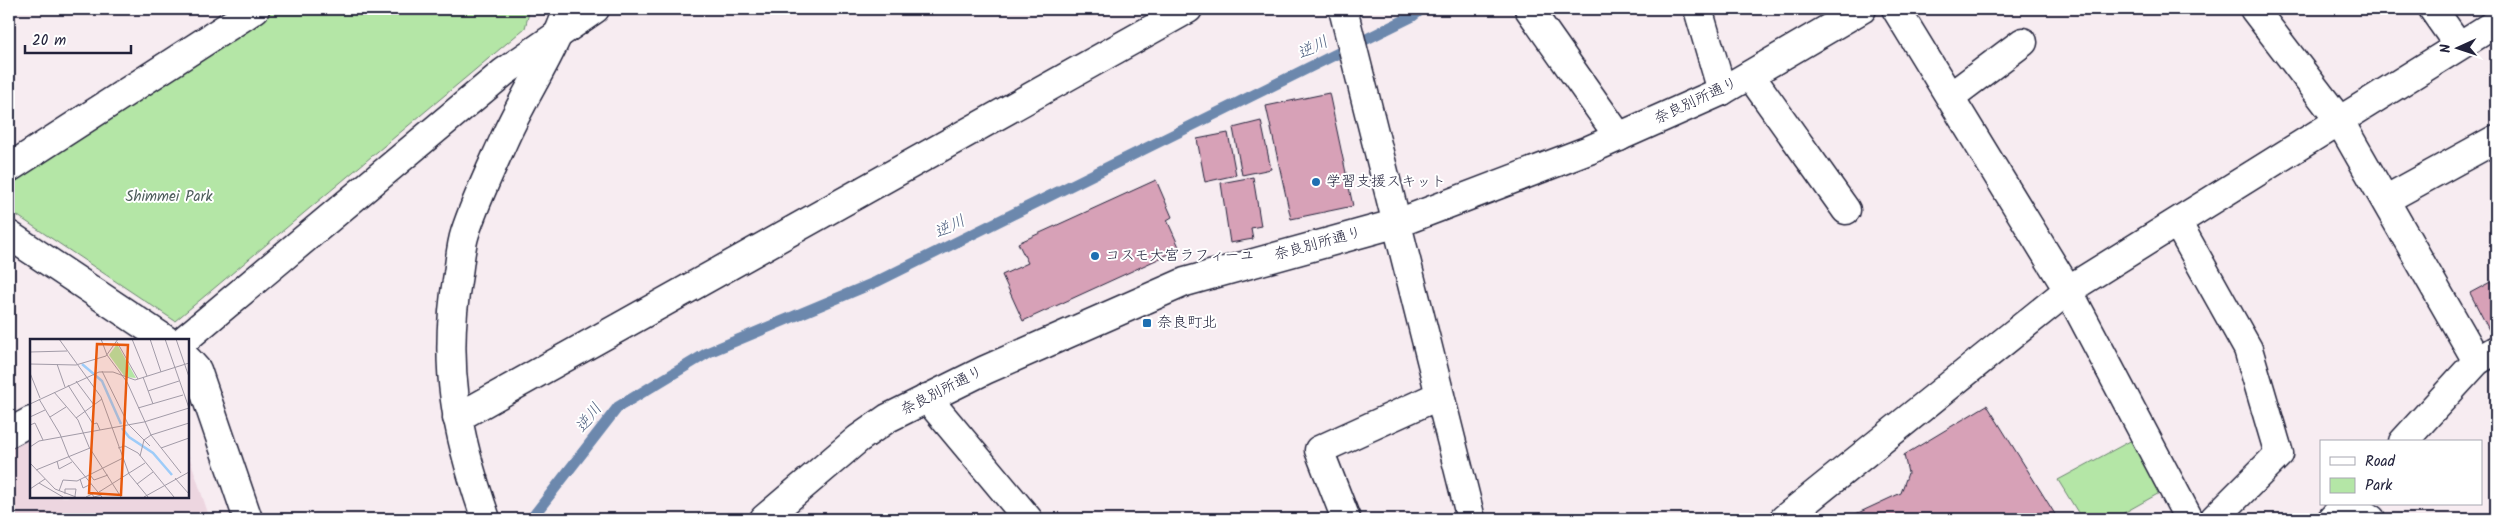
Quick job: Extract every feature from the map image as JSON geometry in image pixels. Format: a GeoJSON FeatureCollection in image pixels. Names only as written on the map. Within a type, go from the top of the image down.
{"type":"FeatureCollection","features":[{"type":"Feature","properties":{"kind":"street"},"geometry":{"type":"LineString","coordinates":[[9,168],[255,9]]}},
{"type":"Feature","properties":{"kind":"street"},"geometry":{"type":"LineString","coordinates":[[486,519],[468,469],[457,418],[450,362],[454,298],[464,234],[504,140],[559,35],[568,9]]}},
{"type":"Feature","properties":{"kind":"street"},"geometry":{"type":"LineString","coordinates":[[185,339],[504,72],[595,9]]}},
{"type":"Feature","properties":{"kind":"street"},"geometry":{"type":"LineString","coordinates":[[457,418],[1188,9]]}},
{"type":"Feature","properties":{"kind":"street"},"geometry":{"type":"LineString","coordinates":[[1529,9],[1619,137]]}},
{"type":"Feature","properties":{"kind":"street"},"geometry":{"type":"LineString","coordinates":[[1698,9],[1722,91]]}},
{"type":"Feature","properties":{"kind":"street","name":"奈良別所通り"},"geometry":{"type":"LineString","coordinates":[[764,519],[858,439],[888,418],[985,370],[1184,282],[1398,223],[1619,137],[1722,91],[1862,9]]}},
{"type":"Feature","properties":{"kind":"street"},"geometry":{"type":"LineString","coordinates":[[1896,9],[2068,290],[2189,519]]}},
{"type":"Feature","properties":{"kind":"street"},"geometry":{"type":"LineString","coordinates":[[2254,9],[2339,120],[2385,200],[2487,356],[2405,440]]}},
{"type":"Feature","properties":{"kind":"street"},"geometry":{"type":"LineString","coordinates":[[2433,9],[2459,46]]}},
{"type":"Feature","properties":{"kind":"street"},"geometry":{"type":"LineString","coordinates":[[1345,15],[1471,519]]}},
{"type":"Feature","properties":{"kind":"street"},"geometry":{"type":"LineString","coordinates":[[1784,519],[2068,290],[2496,23]]}},
{"type":"Feature","properties":{"kind":"street"},"geometry":{"type":"LineString","coordinates":[[1950,97],[2023,42]]}},
{"type":"Feature","properties":{"kind":"street"},"geometry":{"type":"LineString","coordinates":[[1750,75],[1846,210]]}},
{"type":"Feature","properties":{"kind":"street"},"geometry":{"type":"LineString","coordinates":[[2385,200],[2496,138]]}},
{"type":"Feature","properties":{"kind":"street"},"geometry":{"type":"LineString","coordinates":[[2177,222],[2248,349],[2279,454],[2214,519]]}},
{"type":"Feature","properties":{"kind":"street"},"geometry":{"type":"LineString","coordinates":[[9,235],[165,339]]}},
{"type":"Feature","properties":{"kind":"street"},"geometry":{"type":"LineString","coordinates":[[189,361],[197,370],[248,519]]}},
{"type":"Feature","properties":{"kind":"street"},"geometry":{"type":"LineString","coordinates":[[1346,519],[1319,450],[1440,395]]}},
{"type":"Feature","properties":{"kind":"street"},"geometry":{"type":"LineString","coordinates":[[927,398],[1028,519]]}},
{"type":"Feature","properties":{"kind":"street"},"geometry":{"type":"LineString","coordinates":[[9,433],[30,422]]}},
{"type":"Feature","properties":{"kind":"street"},"geometry":{"type":"LineString","coordinates":[[2332,519],[2345,506]]}},
{"type":"Feature","properties":{"kind":"street"},"geometry":{"type":"LineString","coordinates":[[2350,506],[2371,519]]}},
{"type":"Feature","properties":{"kind":"shaded area"},"geometry":{"type":"Polygon","coordinates":[[[30,440],[30,498],[189,498],[189,456],[210,519],[9,519],[9,450],[30,440]]]}},
{"type":"Feature","properties":{"kind":"green space","name":"Shimmei Park"},"geometry":{"type":"Polygon","coordinates":[[[275,9],[530,9],[525,28],[175,321],[9,210],[9,181],[275,9]]]}},
{"type":"Feature","properties":{"kind":"green space"},"geometry":{"type":"Polygon","coordinates":[[[2134,439],[2163,491],[2113,519],[2082,519],[2058,480],[2134,439]]]}},
{"type":"Feature","properties":{"kind":"building"},"geometry":{"type":"Polygon","coordinates":[[[1329,93],[1353,206],[1291,219],[1266,106],[1329,93]]]}},
{"type":"Feature","properties":{"kind":"building"},"geometry":{"type":"Polygon","coordinates":[[[1261,121],[1271,169],[1242,175],[1233,128],[1261,121]]]}},
{"type":"Feature","properties":{"kind":"building"},"geometry":{"type":"Polygon","coordinates":[[[1228,133],[1236,175],[1205,182],[1197,139],[1228,133]]]}},
{"type":"Feature","properties":{"kind":"building"},"geometry":{"type":"Polygon","coordinates":[[[1253,177],[1261,226],[1251,228],[1253,239],[1230,243],[1221,183],[1253,177]]]}},
{"type":"Feature","properties":{"kind":"building","name":"コスモ大宮ラフィーユ"},"geometry":{"type":"Polygon","coordinates":[[[1156,180],[1172,217],[1167,220],[1180,249],[1023,321],[1002,275],[1028,263],[1018,243],[1156,180]]]}},
{"type":"Feature","properties":{"kind":"building"},"geometry":{"type":"Polygon","coordinates":[[[2496,279],[2496,326],[2489,330],[2470,293],[2496,279]]]}},
{"type":"Feature","properties":{"kind":"building"},"geometry":{"type":"Polygon","coordinates":[[[1987,405],[2058,519],[1845,519],[1901,493],[1908,473],[1904,455],[1987,405]]]}},
{"type":"Feature","properties":{"kind":"waterway","name":"逆川"},"geometry":{"type":"LineString","coordinates":[[531,519],[618,407],[709,352],[876,282],[1413,16],[1422,9]]}},
{"type":"Feature","properties":{"kind":"place","name":"学習支援スキット"},"geometry":{"type":"Point","coordinates":[1316,182]}},
{"type":"Feature","properties":{"kind":"place","name":"コスモ大宮ラフィーユ"},"geometry":{"type":"Point","coordinates":[1095,256]}},
{"type":"Feature","properties":{"kind":"place","name":"奈良町北"},"geometry":{"type":"Point","coordinates":[1147,323]}}]}
